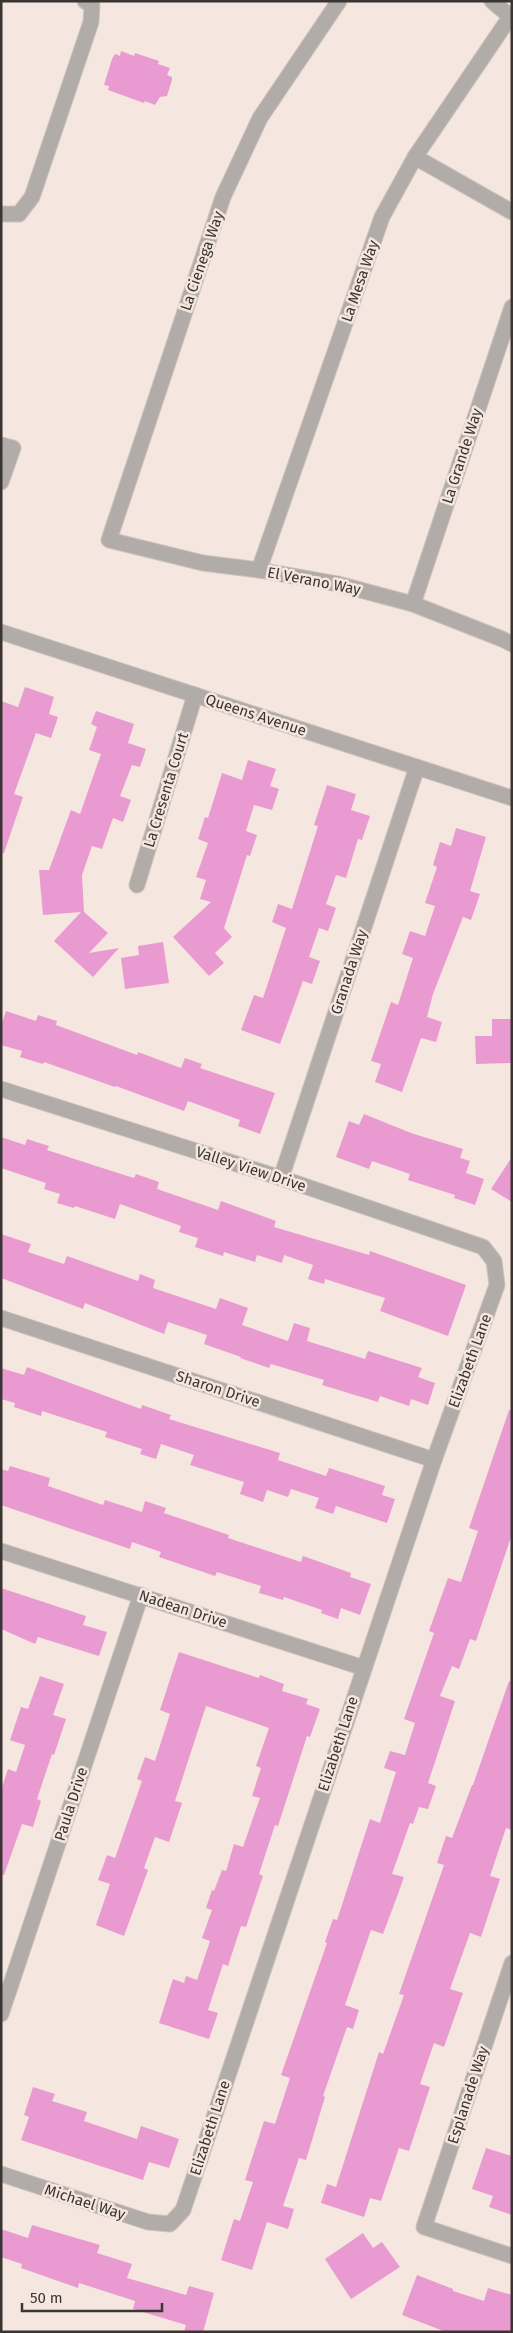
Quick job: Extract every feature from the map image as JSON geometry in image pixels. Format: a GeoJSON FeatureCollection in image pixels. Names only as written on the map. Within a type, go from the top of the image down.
{"type":"FeatureCollection","features":[{"type":"Feature","properties":{"kind":"street"},"geometry":{"type":"LineString","coordinates":[[1,214],[19,214],[32,197],[91,22],[92,6],[85,1]]}},
{"type":"Feature","properties":{"kind":"street","name":"La Cienega Way"},"geometry":{"type":"LineString","coordinates":[[109,540],[223,197],[260,118],[339,1]]}},
{"type":"Feature","properties":{"kind":"street"},"geometry":{"type":"LineString","coordinates":[[492,1],[511,17]]}},
{"type":"Feature","properties":{"kind":"street","name":"La Mesa Way"},"geometry":{"type":"LineString","coordinates":[[260,570],[382,217],[415,157],[511,17]]}},
{"type":"Feature","properties":{"kind":"street"},"geometry":{"type":"LineString","coordinates":[[415,157],[512,212]]}},
{"type":"Feature","properties":{"kind":"street","name":"La Grande Way"},"geometry":{"type":"LineString","coordinates":[[413,604],[512,308]]}},
{"type":"Feature","properties":{"kind":"street"},"geometry":{"type":"LineString","coordinates":[[1,444],[13,448],[1,482]]}},
{"type":"Feature","properties":{"kind":"street","name":"El Verano Way"},"geometry":{"type":"LineString","coordinates":[[109,540],[203,563],[260,570],[338,584],[413,604],[512,644]]}},
{"type":"Feature","properties":{"kind":"street","name":"Queens Avenue"},"geometry":{"type":"LineString","coordinates":[[1,632],[512,798]]}},
{"type":"Feature","properties":{"kind":"street","name":"La Cresenta Court"},"geometry":{"type":"LineString","coordinates":[[137,885],[195,695]]}},
{"type":"Feature","properties":{"kind":"street","name":"Granada Way"},"geometry":{"type":"LineString","coordinates":[[281,1178],[418,767]]}},
{"type":"Feature","properties":{"kind":"street","name":"Valley View Drive"},"geometry":{"type":"LineString","coordinates":[[1,1089],[281,1178],[482,1247],[494,1261]]}},
{"type":"Feature","properties":{"kind":"street","name":"Elizabeth Lane"},"geometry":{"type":"LineString","coordinates":[[170,2224],[183,2210],[434,1460],[497,1285],[494,1261]]}},
{"type":"Feature","properties":{"kind":"street","name":"Sharon Drive"},"geometry":{"type":"LineString","coordinates":[[1,1318],[434,1460]]}},
{"type":"Feature","properties":{"kind":"street","name":"Nadean Drive"},"geometry":{"type":"LineString","coordinates":[[1,1551],[364,1668]]}},
{"type":"Feature","properties":{"kind":"street","name":"Paula Drive"},"geometry":{"type":"LineString","coordinates":[[1,2014],[141,1595]]}},
{"type":"Feature","properties":{"kind":"street","name":"Esplanade Way"},"geometry":{"type":"LineString","coordinates":[[512,1963],[506,2001],[424,2227],[512,2256]]}},
{"type":"Feature","properties":{"kind":"street","name":"Michael Way"},"geometry":{"type":"LineString","coordinates":[[1,2174],[148,2222],[170,2224]]}},
{"type":"Feature","properties":{"kind":"building"},"geometry":{"type":"Polygon","coordinates":[[[121,51],[134,56],[135,53],[159,61],[158,64],[170,68],[167,75],[172,77],[172,80],[167,96],[160,97],[155,105],[108,90],[109,86],[104,85],[112,59],[115,54],[120,56],[121,51]]]}},
{"type":"Feature","properties":{"kind":"building"},"geometry":{"type":"Polygon","coordinates":[[[25,687],[54,697],[49,714],[58,717],[51,738],[36,733],[14,794],[23,797],[4,853],[1,853],[1,701],[18,707],[25,687]]]}},
{"type":"Feature","properties":{"kind":"building"},"geometry":{"type":"Polygon","coordinates":[[[96,711],[134,724],[128,743],[146,749],[140,767],[132,765],[120,796],[131,800],[123,822],[113,818],[102,849],[92,846],[82,875],[84,912],[108,933],[89,953],[119,948],[93,977],[54,941],[81,912],[43,915],[39,870],[49,870],[71,810],[80,814],[101,754],[89,750],[97,727],[91,724],[96,711]]]}},
{"type":"Feature","properties":{"kind":"building"},"geometry":{"type":"Polygon","coordinates":[[[248,760],[276,769],[270,786],[279,789],[272,810],[254,805],[246,831],[257,835],[250,856],[247,855],[224,928],[232,937],[215,953],[224,963],[209,976],[173,937],[211,902],[200,899],[206,880],[196,877],[208,843],[198,839],[205,817],[208,818],[222,773],[242,780],[248,760]]]}},
{"type":"Feature","properties":{"kind":"building"},"geometry":{"type":"Polygon","coordinates":[[[327,785],[356,794],[351,810],[370,816],[362,840],[358,839],[346,878],[336,875],[326,904],[336,908],[328,931],[319,928],[309,957],[320,961],[312,984],[303,981],[280,1044],[241,1030],[254,995],[263,998],[286,928],[272,922],[278,904],[292,909],[318,826],[314,825],[327,785]]]}},
{"type":"Feature","properties":{"kind":"building"},"geometry":{"type":"Polygon","coordinates":[[[456,828],[486,837],[470,891],[480,894],[471,920],[463,917],[433,994],[427,1017],[442,1022],[436,1042],[421,1038],[402,1092],[375,1082],[381,1064],[371,1061],[391,1002],[398,1005],[413,958],[402,954],[410,931],[425,936],[435,906],[425,903],[437,867],[433,865],[440,842],[451,846],[456,828]]]}},
{"type":"Feature","properties":{"kind":"building"},"geometry":{"type":"Polygon","coordinates":[[[163,942],[169,983],[125,989],[121,958],[139,955],[138,946],[163,942]]]}},
{"type":"Feature","properties":{"kind":"building"},"geometry":{"type":"Polygon","coordinates":[[[6,1011],[36,1021],[38,1015],[57,1021],[56,1025],[137,1055],[138,1052],[181,1068],[185,1058],[202,1064],[200,1068],[275,1093],[260,1134],[238,1126],[240,1120],[188,1101],[184,1111],[44,1062],[43,1064],[20,1057],[22,1051],[1,1045],[1,1026],[6,1011]]]}},
{"type":"Feature","properties":{"kind":"building"},"geometry":{"type":"Polygon","coordinates":[[[492,1019],[512,1019],[512,1063],[476,1064],[475,1036],[492,1036],[492,1019]]]}},
{"type":"Feature","properties":{"kind":"building"},"geometry":{"type":"Polygon","coordinates":[[[364,1114],[411,1133],[463,1149],[460,1158],[470,1161],[466,1173],[484,1179],[475,1205],[454,1198],[455,1195],[408,1180],[410,1174],[372,1161],[369,1169],[336,1157],[349,1121],[359,1125],[364,1114]]]}},
{"type":"Feature","properties":{"kind":"building"},"geometry":{"type":"Polygon","coordinates":[[[1,1137],[25,1145],[27,1139],[49,1146],[47,1150],[134,1178],[136,1174],[159,1182],[157,1189],[218,1210],[221,1201],[276,1221],[274,1227],[369,1255],[370,1251],[466,1285],[448,1336],[380,1311],[385,1298],[325,1279],[324,1284],[308,1279],[313,1265],[284,1255],[282,1263],[257,1255],[255,1262],[224,1252],[223,1256],[195,1247],[198,1238],[179,1232],[181,1226],[120,1204],[115,1219],[75,1206],[74,1208],[57,1203],[60,1194],[44,1189],[46,1183],[1,1168],[1,1137]]]}},
{"type":"Feature","properties":{"kind":"building"},"geometry":{"type":"Polygon","coordinates":[[[512,1157],[512,1202],[491,1189],[512,1157]]]}},
{"type":"Feature","properties":{"kind":"building"},"geometry":{"type":"Polygon","coordinates":[[[1,1234],[31,1244],[28,1252],[64,1264],[67,1256],[138,1281],[140,1274],[155,1280],[153,1288],[216,1309],[220,1298],[248,1308],[242,1325],[288,1341],[294,1323],[310,1328],[307,1341],[365,1359],[368,1351],[422,1368],[418,1377],[435,1383],[428,1405],[411,1399],[409,1406],[380,1396],[378,1402],[322,1385],[324,1380],[271,1364],[269,1368],[240,1358],[204,1344],[207,1335],[168,1322],[164,1334],[85,1303],[83,1309],[1,1278],[1,1234]]]}},
{"type":"Feature","properties":{"kind":"building"},"geometry":{"type":"Polygon","coordinates":[[[27,1367],[141,1409],[142,1405],[171,1415],[169,1419],[280,1453],[278,1460],[326,1476],[329,1468],[385,1486],[382,1495],[395,1499],[387,1523],[336,1506],[333,1514],[315,1508],[319,1498],[291,1489],[288,1497],[267,1490],[263,1502],[240,1494],[244,1482],[190,1465],[194,1455],[161,1444],[156,1459],[140,1454],[142,1449],[105,1437],[107,1432],[42,1411],[41,1416],[14,1407],[15,1403],[1,1399],[1,1368],[24,1375],[27,1367]]]}},
{"type":"Feature","properties":{"kind":"building"},"geometry":{"type":"Polygon","coordinates":[[[509,1410],[512,1410],[512,1534],[476,1641],[470,1639],[459,1669],[452,1666],[440,1696],[455,1701],[428,1783],[436,1786],[428,1809],[419,1807],[413,1824],[410,1823],[392,1874],[404,1877],[398,1894],[383,1934],[371,1930],[345,2005],[359,2010],[353,2029],[347,2027],[323,2096],[325,2097],[306,2160],[299,2158],[283,2206],[294,2209],[288,2229],[267,2222],[252,2270],[221,2260],[234,2219],[240,2221],[253,2182],[245,2180],[264,2121],[275,2124],[290,2078],[281,2075],[327,1943],[325,1942],[333,1919],[337,1920],[370,1819],[380,1823],[396,1772],[384,1768],[390,1751],[405,1755],[415,1723],[404,1719],[434,1633],[429,1631],[448,1578],[461,1582],[478,1531],[469,1528],[509,1410]]]}},
{"type":"Feature","properties":{"kind":"building"},"geometry":{"type":"Polygon","coordinates":[[[10,1466],[50,1478],[48,1486],[103,1505],[105,1500],[142,1512],[145,1501],[166,1508],[164,1513],[229,1535],[228,1538],[301,1562],[303,1556],[351,1573],[350,1577],[371,1584],[360,1615],[341,1608],[338,1619],[321,1613],[322,1610],[284,1597],[283,1600],[259,1593],[261,1586],[217,1572],[215,1576],[159,1557],[161,1552],[132,1542],[130,1549],[1,1505],[1,1469],[8,1471],[10,1466]]]}},
{"type":"Feature","properties":{"kind":"building"},"geometry":{"type":"Polygon","coordinates":[[[1,1588],[86,1616],[83,1625],[107,1632],[99,1656],[38,1637],[35,1644],[1,1629],[1,1588]]]}},
{"type":"Feature","properties":{"kind":"building"},"geometry":{"type":"Polygon","coordinates":[[[179,1652],[259,1678],[260,1675],[284,1684],[282,1691],[308,1699],[306,1704],[320,1709],[310,1737],[307,1736],[278,1826],[275,1825],[259,1874],[263,1876],[246,1927],[241,1926],[228,1966],[223,1964],[208,2010],[218,2013],[209,2039],[159,2023],[173,1979],[184,1983],[186,1976],[197,1980],[210,1941],[202,1938],[212,1910],[206,1908],[222,1870],[226,1871],[234,1844],[243,1847],[260,1798],[252,1796],[261,1768],[256,1766],[269,1728],[206,1706],[175,1801],[182,1803],[169,1842],[155,1837],[144,1868],[148,1870],[124,1936],[96,1925],[110,1884],[98,1880],[107,1855],[115,1858],[142,1781],[137,1779],[145,1757],[155,1761],[170,1714],[160,1710],[179,1652]]]}},
{"type":"Feature","properties":{"kind":"building"},"geometry":{"type":"Polygon","coordinates":[[[40,1676],[64,1684],[53,1715],[66,1719],[37,1799],[41,1801],[33,1827],[22,1824],[4,1875],[1,1875],[1,1790],[8,1769],[16,1772],[25,1745],[10,1740],[21,1707],[28,1709],[40,1676]]]}},
{"type":"Feature","properties":{"kind":"building"},"geometry":{"type":"Polygon","coordinates":[[[509,1681],[512,1682],[512,1830],[506,1828],[490,1876],[500,1879],[481,1937],[470,1933],[450,1989],[463,1993],[444,2047],[434,2043],[420,2084],[430,2087],[409,2151],[399,2148],[381,2201],[370,2198],[364,2217],[321,2203],[327,2184],[336,2187],[379,2052],[383,2054],[404,1995],[399,1994],[444,1865],[437,1863],[446,1836],[452,1838],[473,1785],[509,1681]]]}},
{"type":"Feature","properties":{"kind":"building"},"geometry":{"type":"Polygon","coordinates":[[[33,2087],[55,2094],[52,2101],[87,2112],[84,2121],[137,2139],[141,2126],[179,2139],[169,2168],[149,2162],[143,2180],[21,2140],[29,2117],[24,2115],[33,2087]]]}},
{"type":"Feature","properties":{"kind":"building"},"geometry":{"type":"Polygon","coordinates":[[[486,2148],[512,2156],[512,2215],[489,2207],[493,2196],[472,2189],[486,2148]]]}},
{"type":"Feature","properties":{"kind":"building"},"geometry":{"type":"Polygon","coordinates":[[[32,2225],[100,2245],[97,2253],[132,2264],[127,2278],[186,2295],[189,2286],[214,2293],[203,2332],[184,2332],[186,2325],[133,2309],[135,2301],[79,2283],[78,2288],[21,2268],[22,2264],[1,2257],[1,2229],[28,2238],[32,2225]]]}},
{"type":"Feature","properties":{"kind":"building"},"geometry":{"type":"Polygon","coordinates":[[[363,2233],[373,2248],[382,2242],[400,2267],[351,2299],[325,2259],[363,2233]]]}},
{"type":"Feature","properties":{"kind":"building"},"geometry":{"type":"Polygon","coordinates":[[[417,2275],[453,2289],[453,2291],[484,2301],[488,2288],[512,2295],[512,2332],[446,2332],[402,2315],[417,2275]]]}}]}
